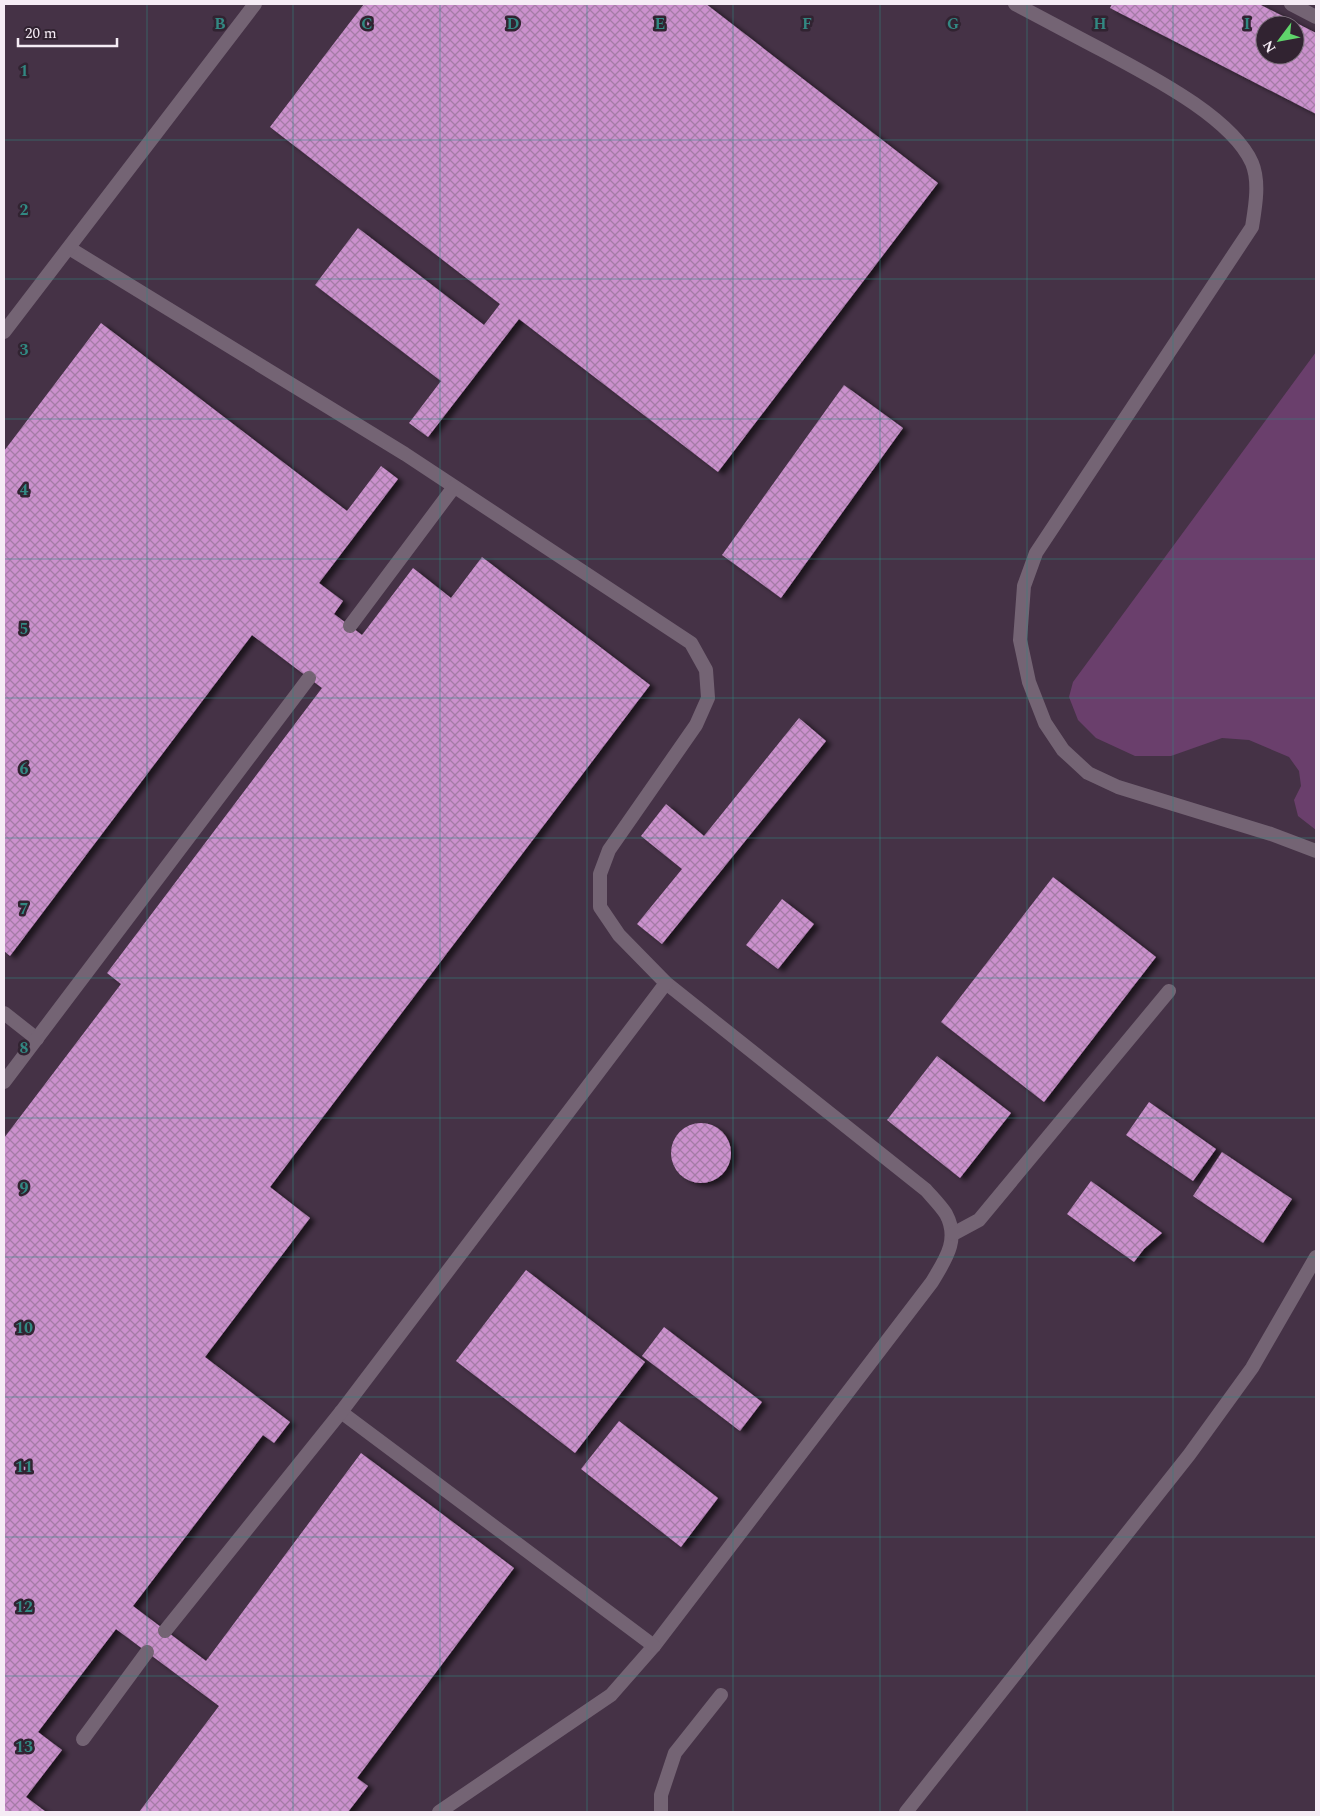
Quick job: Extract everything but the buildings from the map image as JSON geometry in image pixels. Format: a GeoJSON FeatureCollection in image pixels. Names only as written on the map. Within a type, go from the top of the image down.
{"type":"FeatureCollection","features":[{"type":"Feature","properties":{"kind":"lane"},"geometry":{"type":"LineString","coordinates":[[4,332],[255,4]]}},
{"type":"Feature","properties":{"kind":"lane"},"geometry":{"type":"LineString","coordinates":[[1015,4],[1162,83],[1207,114],[1238,142],[1252,164],[1256,192],[1252,227],[1036,553],[1024,586],[1020,640],[1029,682],[1045,723],[1063,750],[1088,773],[1118,787],[1271,834],[1316,851]]}},
{"type":"Feature","properties":{"kind":"lane"},"geometry":{"type":"LineString","coordinates":[[1291,4],[1316,17]]}},
{"type":"Feature","properties":{"kind":"lane"},"geometry":{"type":"LineString","coordinates":[[69,248],[404,454],[691,643],[706,670],[708,698],[696,725],[609,850],[600,874],[600,907],[619,935],[666,983],[926,1190],[946,1214],[953,1234],[947,1257],[932,1282],[654,1646],[611,1695],[439,1812]]}},
{"type":"Feature","properties":{"kind":"lane"},"geometry":{"type":"LineString","coordinates":[[350,626],[454,487]]}},
{"type":"Feature","properties":{"kind":"lane"},"geometry":{"type":"LineString","coordinates":[[4,1082],[310,678]]}},
{"type":"Feature","properties":{"kind":"lane"},"geometry":{"type":"LineString","coordinates":[[165,1631],[341,1412],[666,983]]}},
{"type":"Feature","properties":{"kind":"lane"},"geometry":{"type":"LineString","coordinates":[[953,1234],[979,1220],[1169,991]]}},
{"type":"Feature","properties":{"kind":"lane"},"geometry":{"type":"LineString","coordinates":[[4,1013],[37,1039]]}},
{"type":"Feature","properties":{"kind":"lane"},"geometry":{"type":"LineString","coordinates":[[906,1812],[1189,1455],[1252,1368],[1316,1257]]}},
{"type":"Feature","properties":{"kind":"lane"},"geometry":{"type":"LineString","coordinates":[[341,1412],[654,1646]]}},
{"type":"Feature","properties":{"kind":"lane"},"geometry":{"type":"LineString","coordinates":[[83,1739],[147,1652]]}},
{"type":"Feature","properties":{"kind":"lane"},"geometry":{"type":"LineString","coordinates":[[661,1812],[661,1795],[675,1753],[721,1695]]}},
{"type":"Feature","properties":{"kind":"shaded area"},"geometry":{"type":"Polygon","coordinates":[[[4,4],[1316,4],[1316,1812],[4,1812],[4,4]]]}},
{"type":"Feature","properties":{"kind":"shaded area"},"geometry":{"type":"Polygon","coordinates":[[[1316,352],[1316,830],[1298,816],[1294,800],[1301,786],[1299,771],[1289,757],[1249,740],[1222,738],[1171,756],[1135,756],[1096,738],[1078,720],[1069,697],[1073,682],[1316,352]]]}}]}
